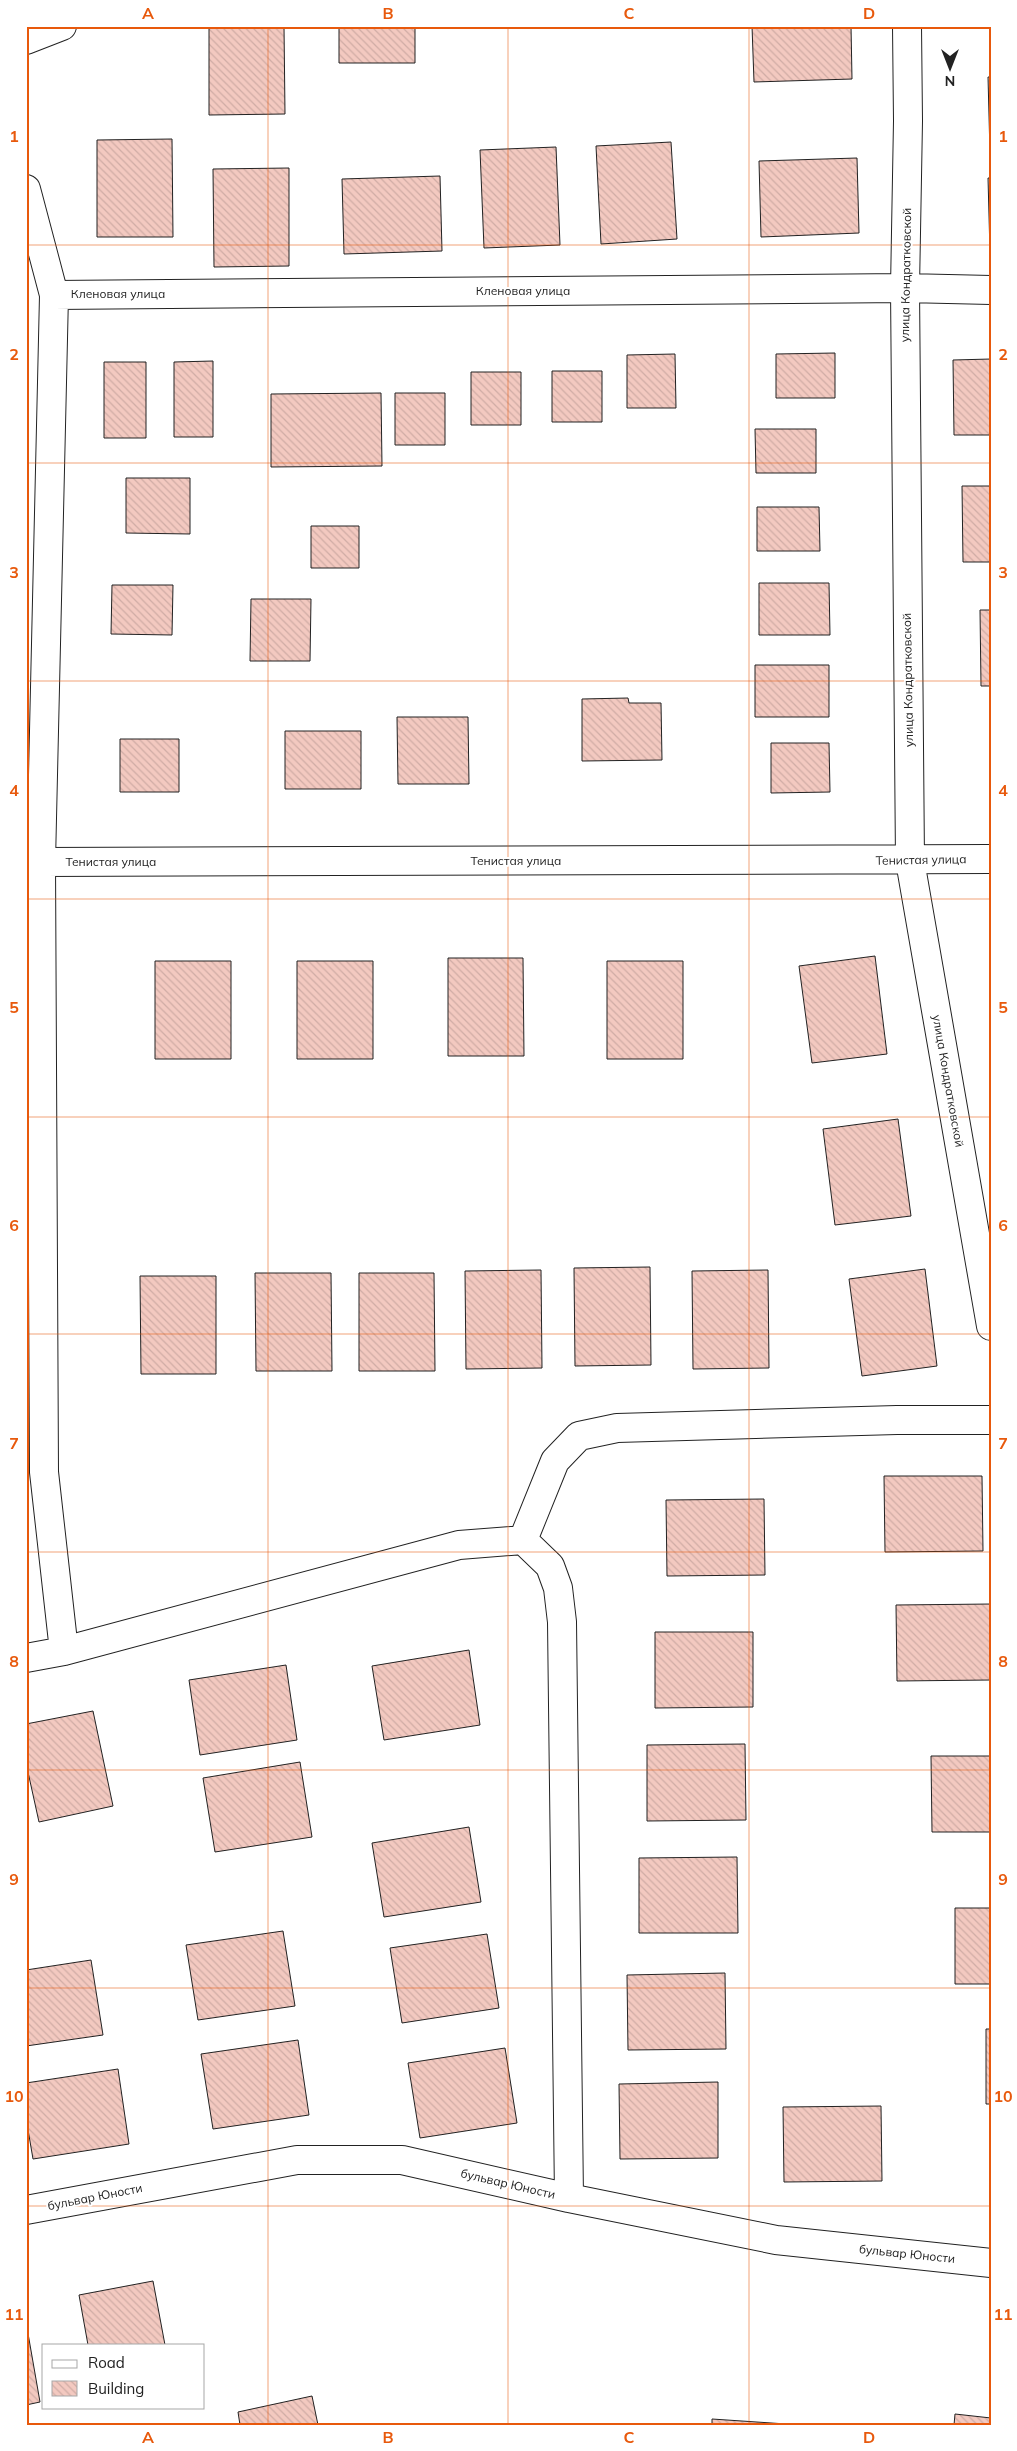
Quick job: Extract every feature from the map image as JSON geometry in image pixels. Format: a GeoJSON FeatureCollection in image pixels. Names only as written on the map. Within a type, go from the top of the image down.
{"type":"FeatureCollection","features":[{"type":"Feature","properties":{"kind":"street"},"geometry":{"type":"LineString","coordinates":[[26,40],[62,26]]}},
{"type":"Feature","properties":{"kind":"street","name":"улица Кондратковской"},"geometry":{"type":"LineString","coordinates":[[907,26],[908,121],[905,288],[910,861],[991,1326]]}},
{"type":"Feature","properties":{"kind":"street"},"geometry":{"type":"LineString","coordinates":[[26,189],[54,295],[40,862],[44,1472],[64,1651]]}},
{"type":"Feature","properties":{"kind":"street","name":"Кленовая улица"},"geometry":{"type":"LineString","coordinates":[[54,295],[905,288],[991,290]]}},
{"type":"Feature","properties":{"kind":"street","name":"Тенистая улица"},"geometry":{"type":"LineString","coordinates":[[40,862],[991,860]]}},
{"type":"Feature","properties":{"kind":"street"},"geometry":{"type":"LineString","coordinates":[[524,1540],[555,1461],[579,1436],[617,1428],[897,1420],[991,1420]]}},
{"type":"Feature","properties":{"kind":"street"},"geometry":{"type":"LineString","coordinates":[[26,1658],[64,1651],[459,1545],[524,1540],[550,1566],[558,1588],[562,1622],[569,2198]]}},
{"type":"Feature","properties":{"kind":"street","name":"бульвар Юности"},"geometry":{"type":"LineString","coordinates":[[26,2210],[297,2160],[402,2160],[569,2198],[776,2240],[991,2263]]}},
{"type":"Feature","properties":{"kind":"building"},"geometry":{"type":"Polygon","coordinates":[[[209,26],[284,26],[285,114],[209,115],[209,26]]]}},
{"type":"Feature","properties":{"kind":"building"},"geometry":{"type":"Polygon","coordinates":[[[339,26],[415,26],[415,63],[339,63],[339,26]]]}},
{"type":"Feature","properties":{"kind":"building"},"geometry":{"type":"Polygon","coordinates":[[[752,26],[851,26],[852,79],[754,82],[752,26]]]}},
{"type":"Feature","properties":{"kind":"building"},"geometry":{"type":"Polygon","coordinates":[[[988,77],[991,77],[990,154],[988,77]]]}},
{"type":"Feature","properties":{"kind":"building"},"geometry":{"type":"Polygon","coordinates":[[[172,139],[173,237],[97,237],[97,140],[172,139]]]}},
{"type":"Feature","properties":{"kind":"building"},"geometry":{"type":"Polygon","coordinates":[[[671,142],[677,239],[601,244],[596,146],[671,142]]]}},
{"type":"Feature","properties":{"kind":"building"},"geometry":{"type":"Polygon","coordinates":[[[556,147],[560,245],[484,248],[480,150],[556,147]]]}},
{"type":"Feature","properties":{"kind":"building"},"geometry":{"type":"Polygon","coordinates":[[[857,158],[859,233],[761,237],[759,161],[857,158]]]}},
{"type":"Feature","properties":{"kind":"building"},"geometry":{"type":"Polygon","coordinates":[[[289,168],[289,266],[214,267],[213,169],[289,168]]]}},
{"type":"Feature","properties":{"kind":"building"},"geometry":{"type":"Polygon","coordinates":[[[440,176],[442,251],[344,254],[342,179],[440,176]]]}},
{"type":"Feature","properties":{"kind":"building"},"geometry":{"type":"Polygon","coordinates":[[[988,178],[991,178],[991,253],[990,253],[988,178]]]}},
{"type":"Feature","properties":{"kind":"building"},"geometry":{"type":"Polygon","coordinates":[[[835,353],[835,398],[776,398],[776,354],[835,353]]]}},
{"type":"Feature","properties":{"kind":"building"},"geometry":{"type":"Polygon","coordinates":[[[675,354],[676,408],[627,408],[627,355],[675,354]]]}},
{"type":"Feature","properties":{"kind":"building"},"geometry":{"type":"Polygon","coordinates":[[[991,359],[991,435],[954,435],[953,360],[991,359]]]}},
{"type":"Feature","properties":{"kind":"building"},"geometry":{"type":"Polygon","coordinates":[[[213,361],[213,437],[174,437],[174,362],[213,361]]]}},
{"type":"Feature","properties":{"kind":"building"},"geometry":{"type":"Polygon","coordinates":[[[104,362],[146,362],[146,438],[104,438],[104,362]]]}},
{"type":"Feature","properties":{"kind":"building"},"geometry":{"type":"Polygon","coordinates":[[[552,371],[602,371],[602,422],[552,422],[552,371]]]}},
{"type":"Feature","properties":{"kind":"building"},"geometry":{"type":"Polygon","coordinates":[[[471,372],[521,372],[521,425],[471,425],[471,372]]]}},
{"type":"Feature","properties":{"kind":"building"},"geometry":{"type":"Polygon","coordinates":[[[381,393],[382,466],[271,467],[271,394],[381,393]]]}},
{"type":"Feature","properties":{"kind":"building"},"geometry":{"type":"Polygon","coordinates":[[[395,393],[445,393],[445,445],[395,445],[395,393]]]}},
{"type":"Feature","properties":{"kind":"building"},"geometry":{"type":"Polygon","coordinates":[[[755,429],[816,429],[816,473],[756,473],[755,429]]]}},
{"type":"Feature","properties":{"kind":"building"},"geometry":{"type":"Polygon","coordinates":[[[126,478],[190,478],[190,534],[126,533],[126,478]]]}},
{"type":"Feature","properties":{"kind":"building"},"geometry":{"type":"Polygon","coordinates":[[[962,486],[991,486],[991,562],[963,562],[962,486]]]}},
{"type":"Feature","properties":{"kind":"building"},"geometry":{"type":"Polygon","coordinates":[[[757,507],[819,507],[820,551],[757,551],[757,507]]]}},
{"type":"Feature","properties":{"kind":"building"},"geometry":{"type":"Polygon","coordinates":[[[311,526],[359,526],[359,568],[311,568],[311,526]]]}},
{"type":"Feature","properties":{"kind":"building"},"geometry":{"type":"Polygon","coordinates":[[[759,583],[829,583],[830,635],[759,635],[759,583]]]}},
{"type":"Feature","properties":{"kind":"building"},"geometry":{"type":"Polygon","coordinates":[[[112,585],[173,585],[172,635],[111,634],[112,585]]]}},
{"type":"Feature","properties":{"kind":"building"},"geometry":{"type":"Polygon","coordinates":[[[251,599],[311,599],[310,661],[250,661],[251,599]]]}},
{"type":"Feature","properties":{"kind":"building"},"geometry":{"type":"Polygon","coordinates":[[[980,610],[991,610],[991,686],[981,686],[980,610]]]}},
{"type":"Feature","properties":{"kind":"building"},"geometry":{"type":"Polygon","coordinates":[[[755,665],[829,665],[829,717],[755,717],[755,665]]]}},
{"type":"Feature","properties":{"kind":"building"},"geometry":{"type":"Polygon","coordinates":[[[628,698],[629,703],[661,703],[662,760],[582,761],[582,699],[628,698]]]}},
{"type":"Feature","properties":{"kind":"building"},"geometry":{"type":"Polygon","coordinates":[[[397,717],[468,717],[469,784],[398,784],[397,717]]]}},
{"type":"Feature","properties":{"kind":"building"},"geometry":{"type":"Polygon","coordinates":[[[285,731],[361,731],[361,789],[285,789],[285,731]]]}},
{"type":"Feature","properties":{"kind":"building"},"geometry":{"type":"Polygon","coordinates":[[[120,739],[179,739],[179,792],[120,792],[120,739]]]}},
{"type":"Feature","properties":{"kind":"building"},"geometry":{"type":"Polygon","coordinates":[[[771,743],[829,743],[830,792],[771,793],[771,743]]]}},
{"type":"Feature","properties":{"kind":"building"},"geometry":{"type":"Polygon","coordinates":[[[875,956],[887,1054],[812,1063],[799,966],[875,956]]]}},
{"type":"Feature","properties":{"kind":"building"},"geometry":{"type":"Polygon","coordinates":[[[448,958],[523,958],[524,1056],[448,1056],[448,958]]]}},
{"type":"Feature","properties":{"kind":"building"},"geometry":{"type":"Polygon","coordinates":[[[155,961],[231,961],[231,1059],[155,1059],[155,961]]]}},
{"type":"Feature","properties":{"kind":"building"},"geometry":{"type":"Polygon","coordinates":[[[297,961],[373,961],[373,1059],[297,1059],[297,961]]]}},
{"type":"Feature","properties":{"kind":"building"},"geometry":{"type":"Polygon","coordinates":[[[607,961],[683,961],[683,1059],[607,1059],[607,961]]]}},
{"type":"Feature","properties":{"kind":"building"},"geometry":{"type":"Polygon","coordinates":[[[898,1119],[911,1216],[835,1225],[823,1129],[898,1119]]]}},
{"type":"Feature","properties":{"kind":"building"},"geometry":{"type":"Polygon","coordinates":[[[650,1267],[651,1365],[575,1366],[574,1268],[650,1267]]]}},
{"type":"Feature","properties":{"kind":"building"},"geometry":{"type":"Polygon","coordinates":[[[925,1269],[937,1366],[862,1376],[849,1279],[925,1269]]]}},
{"type":"Feature","properties":{"kind":"building"},"geometry":{"type":"Polygon","coordinates":[[[541,1270],[542,1368],[466,1369],[465,1271],[541,1270]]]}},
{"type":"Feature","properties":{"kind":"building"},"geometry":{"type":"Polygon","coordinates":[[[768,1270],[769,1368],[693,1369],[692,1271],[768,1270]]]}},
{"type":"Feature","properties":{"kind":"building"},"geometry":{"type":"Polygon","coordinates":[[[255,1273],[331,1273],[332,1371],[256,1371],[255,1273]]]}},
{"type":"Feature","properties":{"kind":"building"},"geometry":{"type":"Polygon","coordinates":[[[359,1273],[434,1273],[435,1371],[359,1371],[359,1273]]]}},
{"type":"Feature","properties":{"kind":"building"},"geometry":{"type":"Polygon","coordinates":[[[140,1276],[216,1276],[216,1374],[141,1374],[140,1276]]]}},
{"type":"Feature","properties":{"kind":"building"},"geometry":{"type":"Polygon","coordinates":[[[884,1476],[982,1476],[983,1551],[885,1552],[884,1476]]]}},
{"type":"Feature","properties":{"kind":"building"},"geometry":{"type":"Polygon","coordinates":[[[764,1499],[765,1575],[667,1576],[666,1500],[764,1499]]]}},
{"type":"Feature","properties":{"kind":"building"},"geometry":{"type":"Polygon","coordinates":[[[991,1604],[991,1680],[897,1681],[896,1605],[991,1604]]]}},
{"type":"Feature","properties":{"kind":"building"},"geometry":{"type":"Polygon","coordinates":[[[655,1632],[753,1632],[753,1707],[655,1708],[655,1632]]]}},
{"type":"Feature","properties":{"kind":"building"},"geometry":{"type":"Polygon","coordinates":[[[469,1650],[480,1725],[384,1740],[372,1666],[469,1650]]]}},
{"type":"Feature","properties":{"kind":"building"},"geometry":{"type":"Polygon","coordinates":[[[286,1665],[297,1740],[200,1755],[189,1680],[286,1665]]]}},
{"type":"Feature","properties":{"kind":"building"},"geometry":{"type":"Polygon","coordinates":[[[93,1711],[113,1806],[39,1822],[26,1763],[26,1724],[93,1711]]]}},
{"type":"Feature","properties":{"kind":"building"},"geometry":{"type":"Polygon","coordinates":[[[745,1744],[746,1820],[647,1821],[647,1745],[745,1744]]]}},
{"type":"Feature","properties":{"kind":"building"},"geometry":{"type":"Polygon","coordinates":[[[931,1756],[991,1756],[991,1832],[932,1832],[931,1756]]]}},
{"type":"Feature","properties":{"kind":"building"},"geometry":{"type":"Polygon","coordinates":[[[300,1762],[312,1837],[215,1852],[203,1778],[300,1762]]]}},
{"type":"Feature","properties":{"kind":"building"},"geometry":{"type":"Polygon","coordinates":[[[469,1827],[481,1902],[384,1917],[372,1843],[469,1827]]]}},
{"type":"Feature","properties":{"kind":"building"},"geometry":{"type":"Polygon","coordinates":[[[737,1857],[738,1933],[639,1933],[639,1858],[737,1857]]]}},
{"type":"Feature","properties":{"kind":"building"},"geometry":{"type":"Polygon","coordinates":[[[955,1908],[991,1908],[991,1984],[955,1984],[955,1908]]]}},
{"type":"Feature","properties":{"kind":"building"},"geometry":{"type":"Polygon","coordinates":[[[283,1931],[295,2006],[198,2020],[186,1945],[283,1931]]]}},
{"type":"Feature","properties":{"kind":"building"},"geometry":{"type":"Polygon","coordinates":[[[487,1934],[499,2008],[402,2023],[390,1948],[487,1934]]]}},
{"type":"Feature","properties":{"kind":"building"},"geometry":{"type":"Polygon","coordinates":[[[91,1960],[103,2035],[26,2046],[26,1970],[91,1960]]]}},
{"type":"Feature","properties":{"kind":"building"},"geometry":{"type":"Polygon","coordinates":[[[725,1973],[726,2049],[628,2050],[627,1975],[725,1973]]]}},
{"type":"Feature","properties":{"kind":"building"},"geometry":{"type":"Polygon","coordinates":[[[986,2029],[991,2029],[991,2104],[986,2104],[986,2029]]]}},
{"type":"Feature","properties":{"kind":"building"},"geometry":{"type":"Polygon","coordinates":[[[298,2040],[309,2115],[213,2129],[201,2054],[298,2040]]]}},
{"type":"Feature","properties":{"kind":"building"},"geometry":{"type":"Polygon","coordinates":[[[505,2048],[517,2123],[420,2138],[408,2063],[505,2048]]]}},
{"type":"Feature","properties":{"kind":"building"},"geometry":{"type":"Polygon","coordinates":[[[118,2069],[129,2144],[33,2159],[26,2118],[26,2083],[118,2069]]]}},
{"type":"Feature","properties":{"kind":"building"},"geometry":{"type":"Polygon","coordinates":[[[718,2082],[718,2158],[620,2159],[619,2084],[718,2082]]]}},
{"type":"Feature","properties":{"kind":"building"},"geometry":{"type":"Polygon","coordinates":[[[881,2106],[882,2181],[784,2182],[783,2107],[881,2106]]]}},
{"type":"Feature","properties":{"kind":"building"},"geometry":{"type":"Polygon","coordinates":[[[153,2281],[165,2344],[88,2344],[79,2295],[153,2281]]]}},
{"type":"Feature","properties":{"kind":"building"},"geometry":{"type":"Polygon","coordinates":[[[26,2322],[40,2402],[26,2405],[26,2322]]]}},
{"type":"Feature","properties":{"kind":"building"},"geometry":{"type":"Polygon","coordinates":[[[312,2396],[318,2425],[240,2425],[238,2412],[312,2396]]]}},
{"type":"Feature","properties":{"kind":"building"},"geometry":{"type":"Polygon","coordinates":[[[955,2414],[991,2418],[991,2425],[954,2425],[955,2414]]]}},
{"type":"Feature","properties":{"kind":"building"},"geometry":{"type":"Polygon","coordinates":[[[712,2419],[801,2425],[712,2425],[712,2419]]]}}]}
